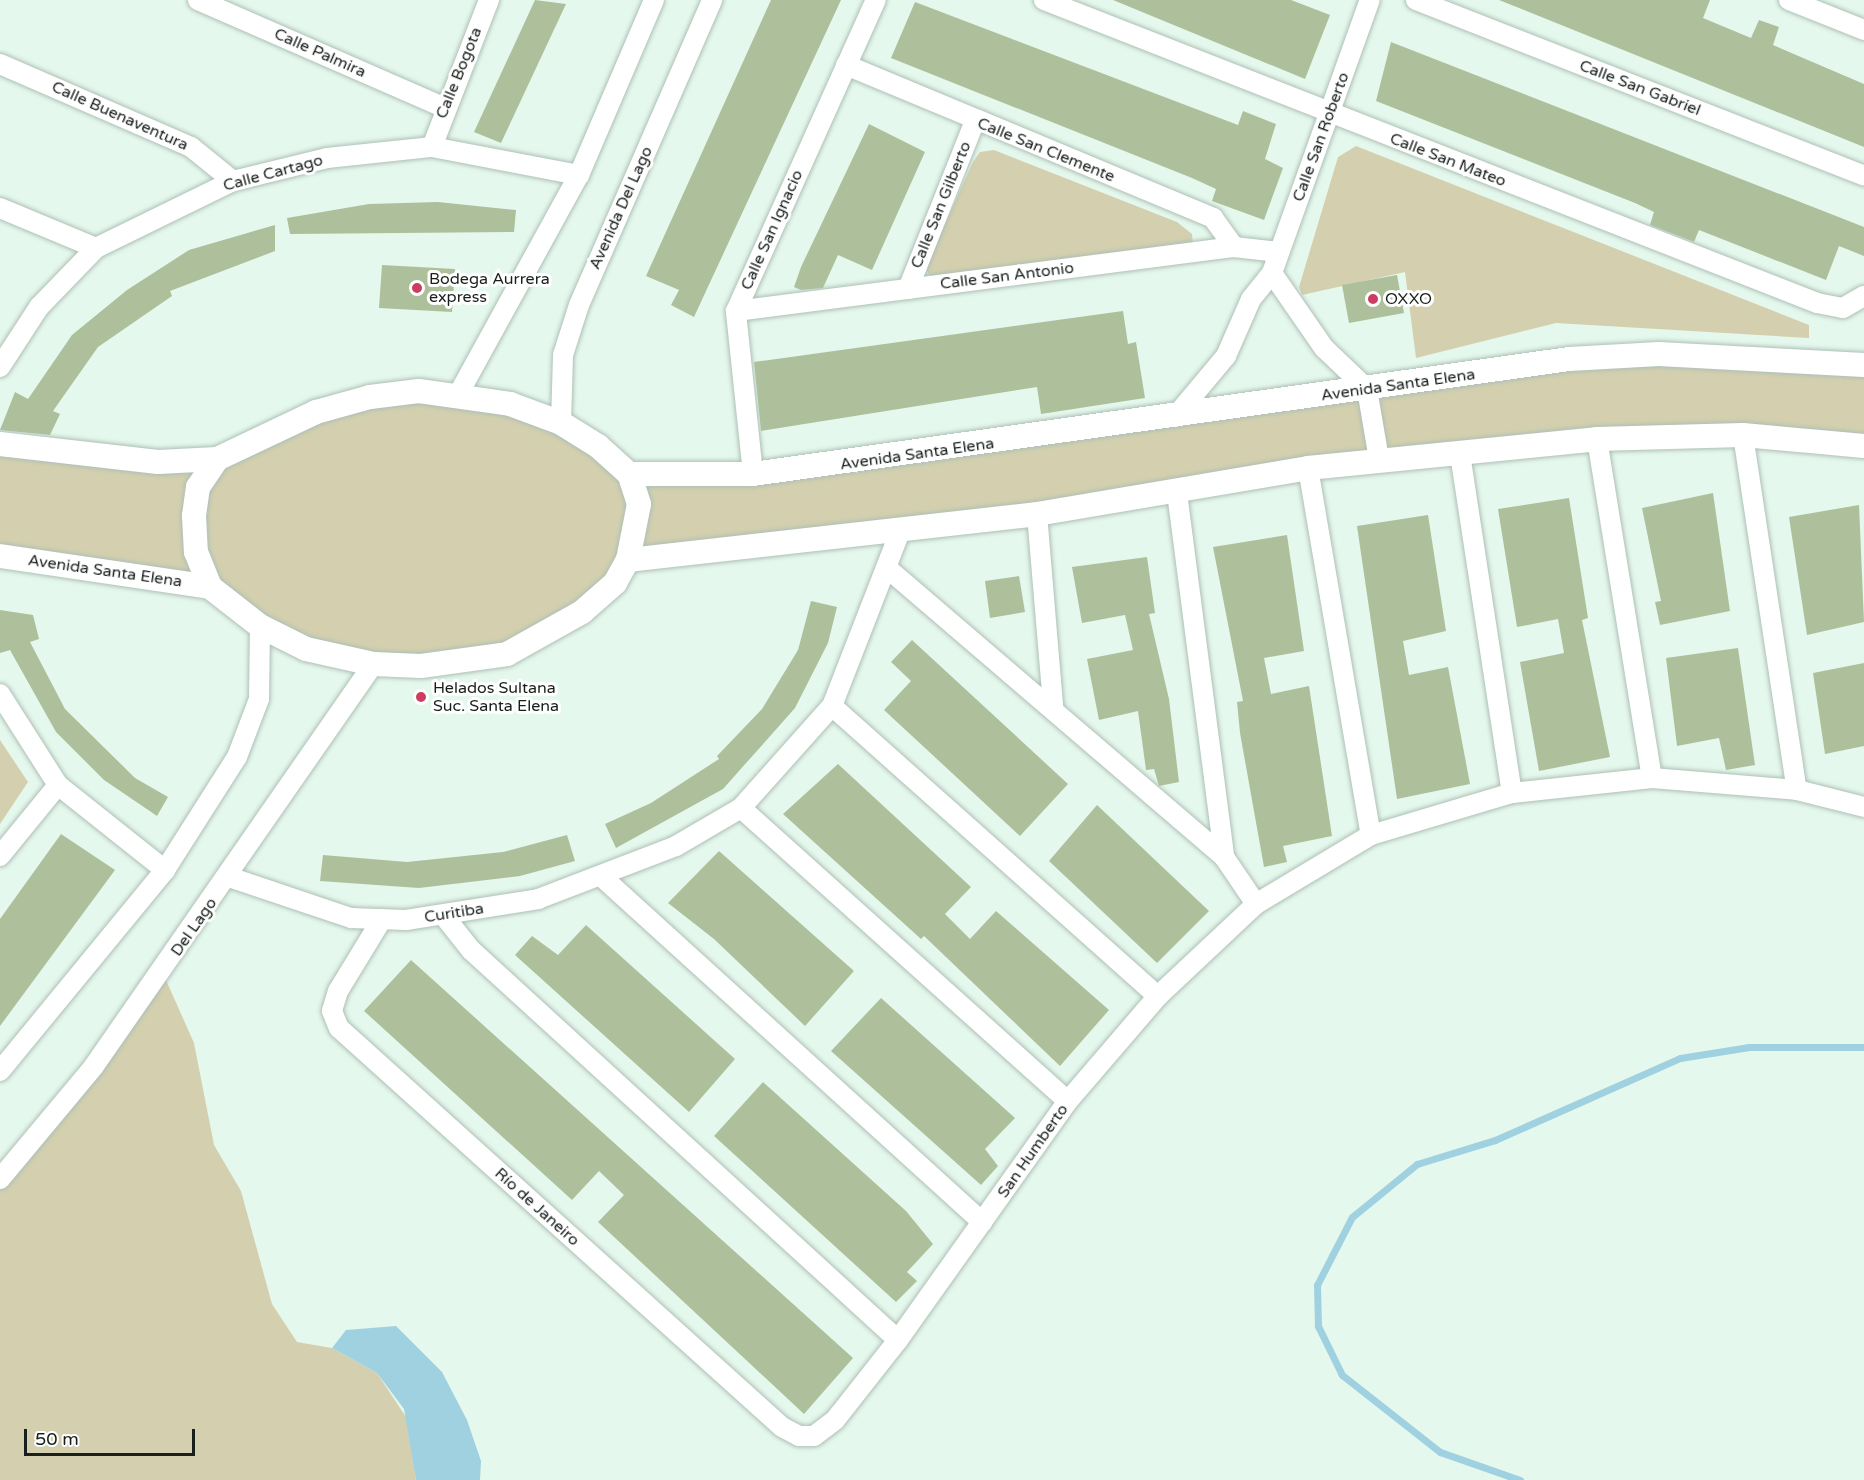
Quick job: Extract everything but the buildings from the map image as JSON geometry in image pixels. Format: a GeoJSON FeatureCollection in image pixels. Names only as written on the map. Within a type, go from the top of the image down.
{"type":"FeatureCollection","features":[{"type":"Feature","properties":{"kind":"street","name":"Calle Palmira"},"geometry":{"type":"LineString","coordinates":[[198,0],[443,107]]}},
{"type":"Feature","properties":{"kind":"street","name":"Calle Bogota"},"geometry":{"type":"LineString","coordinates":[[432,147],[443,107],[489,0]]}},
{"type":"Feature","properties":{"kind":"street"},"geometry":{"type":"LineString","coordinates":[[459,393],[579,175],[654,0]]}},
{"type":"Feature","properties":{"kind":"street","name":"Avenida Del Lago"},"geometry":{"type":"LineString","coordinates":[[561,423],[563,355],[579,305],[712,0]]}},
{"type":"Feature","properties":{"kind":"street","name":"Calle San Ignacio"},"geometry":{"type":"LineString","coordinates":[[753,474],[736,310],[876,0]]}},
{"type":"Feature","properties":{"kind":"street","name":"Calle San Mateo"},"geometry":{"type":"LineString","coordinates":[[1044,0],[1817,303],[1842,308],[1860,299]]}},
{"type":"Feature","properties":{"kind":"street","name":"Calle San Roberto"},"geometry":{"type":"LineString","coordinates":[[1175,417],[1226,356],[1251,299],[1272,273],[1370,0]]}},
{"type":"Feature","properties":{"kind":"street","name":"Calle San Gabriel"},"geometry":{"type":"LineString","coordinates":[[1416,0],[1864,176]]}},
{"type":"Feature","properties":{"kind":"street"},"geometry":{"type":"LineString","coordinates":[[1789,0],[1864,30]]}},
{"type":"Feature","properties":{"kind":"street","name":"Calle Buenaventura"},"geometry":{"type":"LineString","coordinates":[[0,64],[192,147],[233,181]]}},
{"type":"Feature","properties":{"kind":"street","name":"Calle San Clemente"},"geometry":{"type":"LineString","coordinates":[[846,65],[975,121],[1213,218],[1234,247]]}},
{"type":"Feature","properties":{"kind":"street","name":"Calle San Gilberto"},"geometry":{"type":"LineString","coordinates":[[908,290],[975,121]]}},
{"type":"Feature","properties":{"kind":"street","name":"Calle Cartago"},"geometry":{"type":"LineString","coordinates":[[1,361],[39,307],[96,248],[233,181],[327,158],[432,147],[579,175]]}},
{"type":"Feature","properties":{"kind":"street"},"geometry":{"type":"LineString","coordinates":[[0,208],[96,248]]}},
{"type":"Feature","properties":{"kind":"street","name":"Calle San Antonio"},"geometry":{"type":"LineString","coordinates":[[736,310],[1234,247],[1279,252]]}},
{"type":"Feature","properties":{"kind":"street"},"geometry":{"type":"LineString","coordinates":[[1272,273],[1324,348],[1367,389],[1378,459]]}},
{"type":"Feature","properties":{"kind":"street","name":"Avenida Santa Elena"},"geometry":{"type":"LineString","coordinates":[[630,474],[753,474],[1175,417],[1569,359],[1659,354],[1864,365]]}},
{"type":"Feature","properties":{"kind":"street"},"geometry":{"type":"LineString","coordinates":[[0,444],[158,462],[217,459],[316,412],[370,397],[459,393],[561,423],[630,474],[639,504],[628,560],[615,583],[582,612],[507,654],[432,665],[373,664],[306,649],[260,626],[210,587],[196,552],[194,516],[198,487],[217,459]]}},
{"type":"Feature","properties":{"kind":"street"},"geometry":{"type":"LineString","coordinates":[[628,560],[900,532],[1037,514],[1177,493],[1308,468],[1378,459],[1460,454],[1597,439],[1743,435],[1864,446]]}},
{"type":"Feature","properties":{"kind":"street"},"geometry":{"type":"LineString","coordinates":[[1743,435],[1797,790]]}},
{"type":"Feature","properties":{"kind":"street"},"geometry":{"type":"LineString","coordinates":[[1597,439],[1653,778]]}},
{"type":"Feature","properties":{"kind":"street"},"geometry":{"type":"LineString","coordinates":[[1460,454],[1512,793]]}},
{"type":"Feature","properties":{"kind":"street"},"geometry":{"type":"LineString","coordinates":[[1308,468],[1371,835]]}},
{"type":"Feature","properties":{"kind":"street"},"geometry":{"type":"LineString","coordinates":[[1177,493],[1224,857]]}},
{"type":"Feature","properties":{"kind":"street"},"geometry":{"type":"LineString","coordinates":[[1037,514],[1053,706]]}},
{"type":"Feature","properties":{"kind":"street"},"geometry":{"type":"LineString","coordinates":[[900,532],[832,706],[1158,996]]}},
{"type":"Feature","properties":{"kind":"street","name":"Avenida Santa Elena"},"geometry":{"type":"LineString","coordinates":[[0,556],[210,587]]}},
{"type":"Feature","properties":{"kind":"street"},"geometry":{"type":"LineString","coordinates":[[887,568],[1053,706],[1224,857],[1256,904]]}},
{"type":"Feature","properties":{"kind":"street"},"geometry":{"type":"LineString","coordinates":[[0,1071],[165,870],[237,757],[259,699],[260,626]]}},
{"type":"Feature","properties":{"kind":"street","name":"Del Lago"},"geometry":{"type":"LineString","coordinates":[[0,1179],[94,1066],[229,877],[373,664]]}},
{"type":"Feature","properties":{"kind":"street"},"geometry":{"type":"LineString","coordinates":[[0,694],[58,785],[165,870]]}},
{"type":"Feature","properties":{"kind":"street","name":"Curitiba"},"geometry":{"type":"LineString","coordinates":[[229,877],[351,918],[444,916],[537,899],[676,846],[741,808],[832,706]]}},
{"type":"Feature","properties":{"kind":"street","name":"San Humberto"},"geometry":{"type":"LineString","coordinates":[[835,1420],[898,1340],[1068,1101],[1158,996],[1256,904],[1371,835],[1512,793],[1653,778],[1797,790],[1864,807]]}},
{"type":"Feature","properties":{"kind":"street"},"geometry":{"type":"LineString","coordinates":[[0,856],[58,785]]}},
{"type":"Feature","properties":{"kind":"street"},"geometry":{"type":"LineString","coordinates":[[741,808],[1068,1101]]}},
{"type":"Feature","properties":{"kind":"street"},"geometry":{"type":"LineString","coordinates":[[601,876],[982,1222]]}},
{"type":"Feature","properties":{"kind":"street"},"geometry":{"type":"LineString","coordinates":[[444,916],[471,950],[898,1340]]}},
{"type":"Feature","properties":{"kind":"street","name":"Río de Janeiro"},"geometry":{"type":"LineString","coordinates":[[382,919],[339,991],[332,1011],[339,1028],[782,1427],[814,1436],[835,1420]]}},
{"type":"Feature","properties":{"kind":"shaded area"},"geometry":{"type":"Polygon","coordinates":[[[1356,146],[1809,325],[1809,338],[1556,323],[1416,358],[1405,272],[1302,295],[1299,287],[1338,157],[1356,146]]]}},
{"type":"Feature","properties":{"kind":"shaded area"},"geometry":{"type":"Polygon","coordinates":[[[994,150],[1177,222],[1192,234],[1193,245],[934,282],[925,268],[973,162],[980,152],[994,150]]]}},
{"type":"Feature","properties":{"kind":"shaded area"},"geometry":{"type":"Polygon","coordinates":[[[1569,359],[1864,365],[1864,446],[1597,439],[628,560],[615,583],[507,654],[352,662],[210,587],[0,556],[0,444],[216,459],[370,397],[510,404],[630,474],[753,474],[1569,359]]]}},
{"type":"Feature","properties":{"kind":"shaded area"},"geometry":{"type":"Polygon","coordinates":[[[0,740],[28,782],[0,824],[0,740]]]}},
{"type":"Feature","properties":{"kind":"shaded area"},"geometry":{"type":"Polygon","coordinates":[[[162,971],[194,1043],[214,1145],[241,1191],[272,1304],[297,1342],[332,1348],[377,1373],[406,1417],[416,1480],[0,1480],[0,1179],[162,971]]]}},
{"type":"Feature","properties":{"kind":"water"},"geometry":{"type":"Polygon","coordinates":[[[396,1326],[442,1372],[467,1420],[481,1461],[480,1480],[416,1480],[404,1409],[377,1373],[332,1348],[346,1330],[396,1326]]]}},
{"type":"Feature","properties":{"kind":"waterway"},"geometry":{"type":"LineString","coordinates":[[1520,1480],[1440,1452],[1342,1375],[1318,1326],[1317,1285],[1352,1217],[1417,1164],[1495,1140],[1680,1058],[1749,1047],[1864,1047]]}},
{"type":"Feature","properties":{"kind":"place","name":"Bodega Aurrera express"},"geometry":{"type":"Point","coordinates":[417,288]}},
{"type":"Feature","properties":{"kind":"place","name":"OXXO"},"geometry":{"type":"Point","coordinates":[1373,299]}},
{"type":"Feature","properties":{"kind":"place","name":"Helados Sultana Suc. Santa Elena"},"geometry":{"type":"Point","coordinates":[421,697]}}]}
